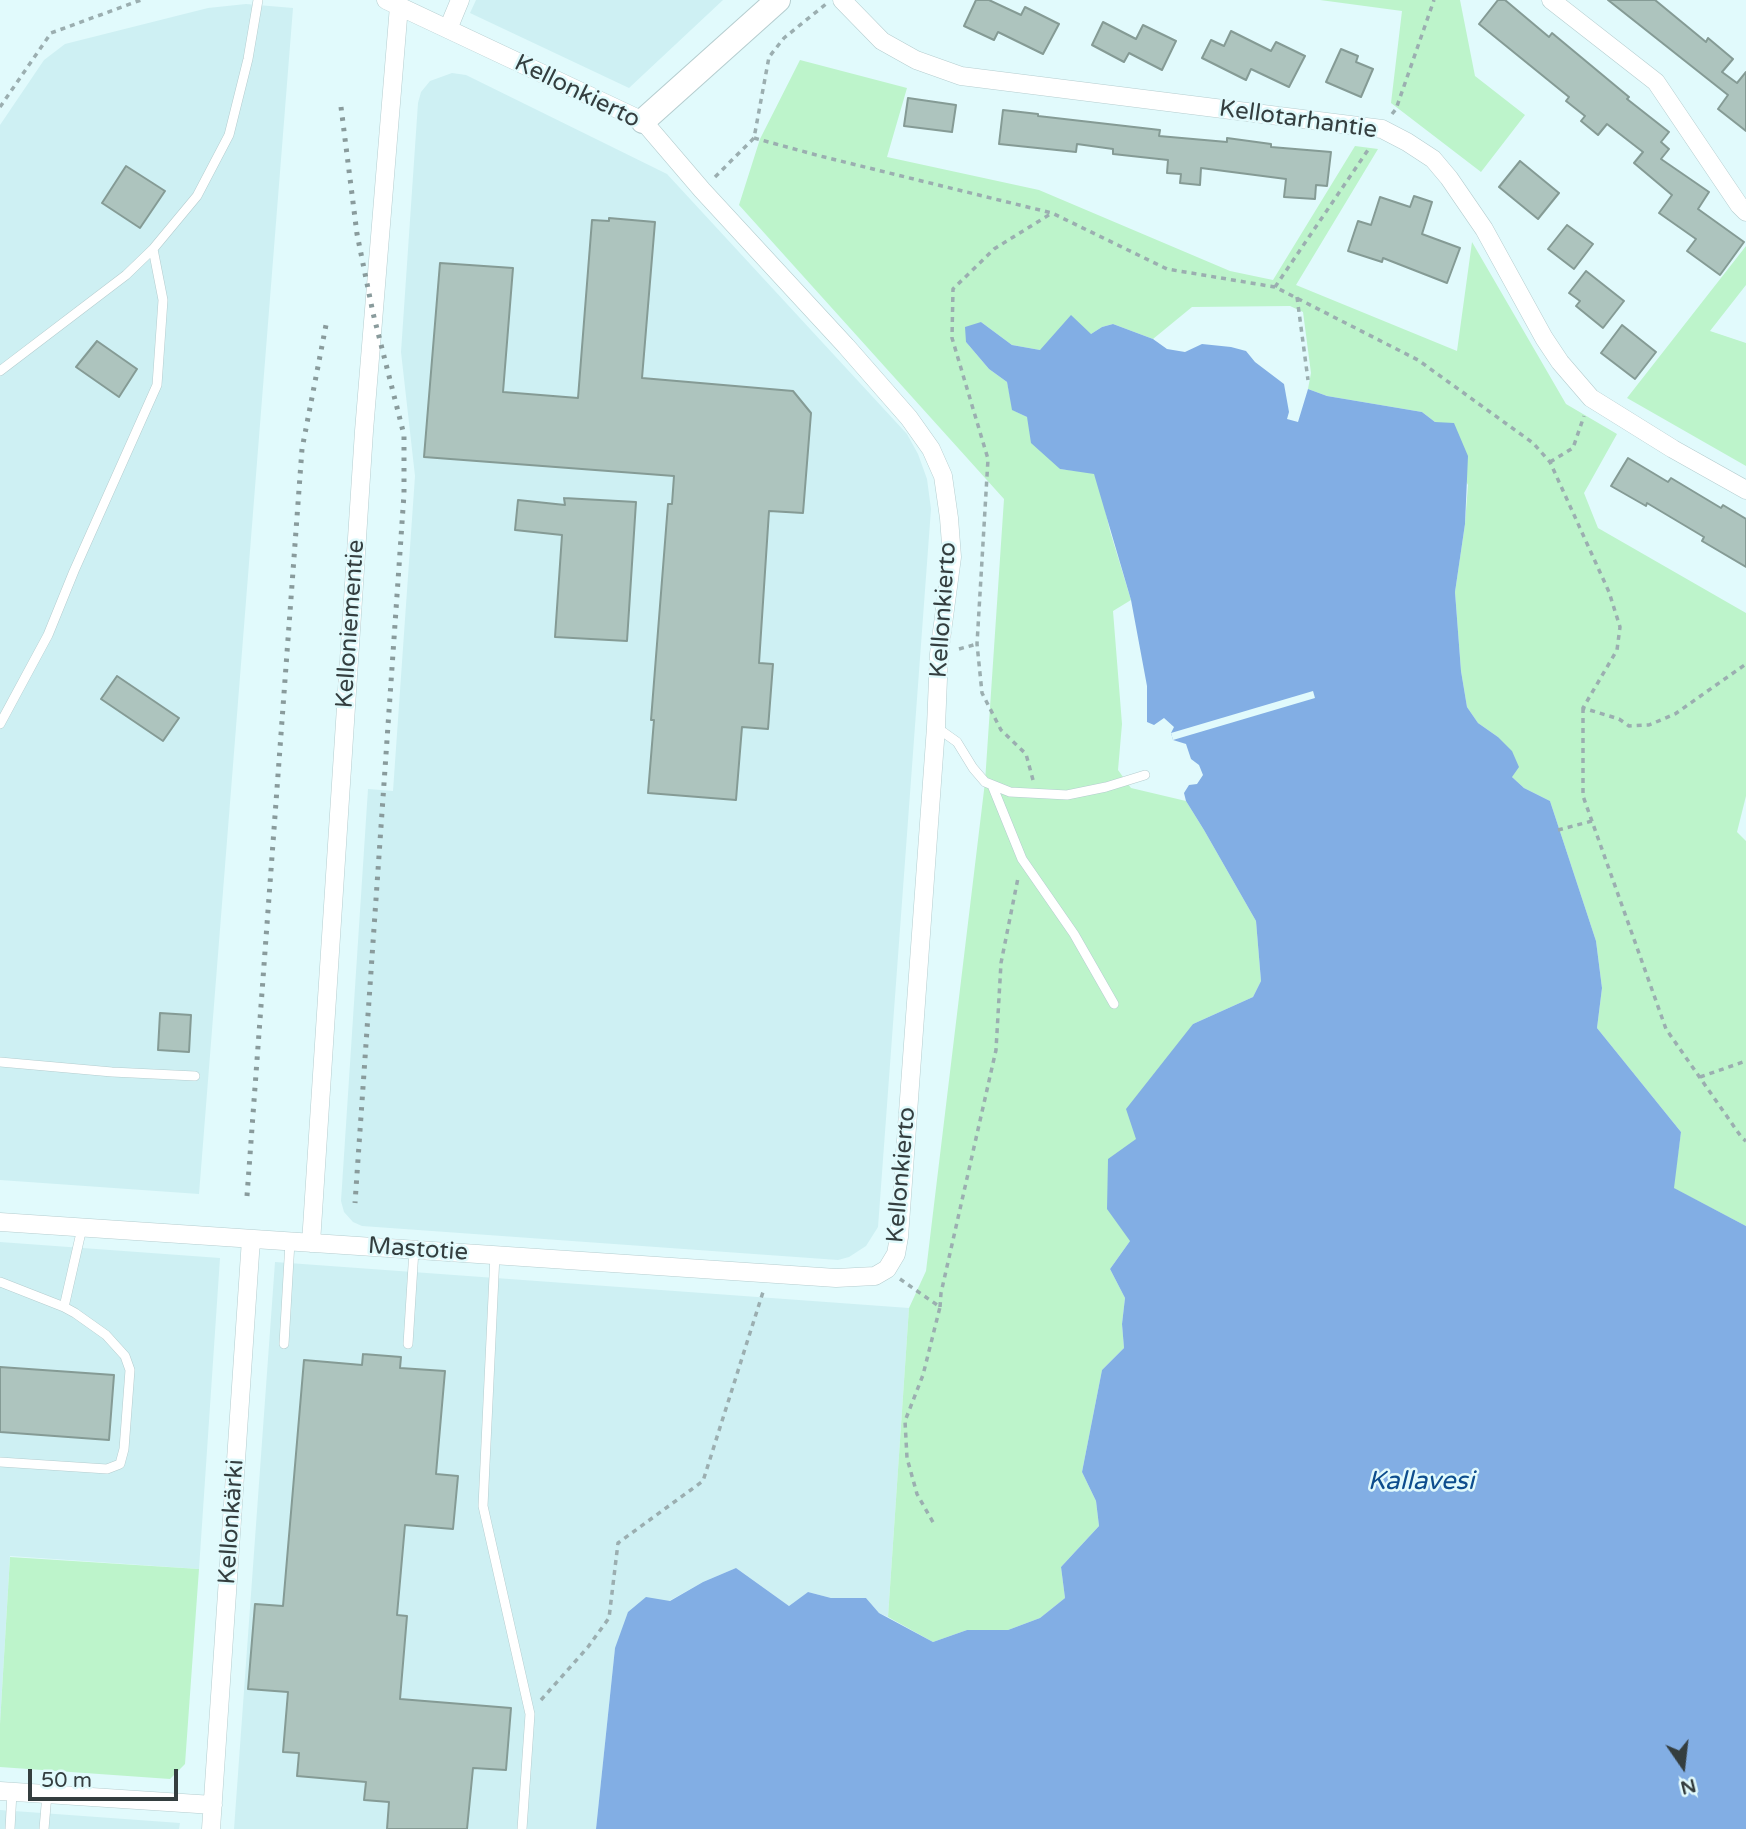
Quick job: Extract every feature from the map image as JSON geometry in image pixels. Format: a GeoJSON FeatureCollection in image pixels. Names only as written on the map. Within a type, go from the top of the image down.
{"type":"FeatureCollection","features":[{"type":"Feature","properties":{"kind":"street"},"geometry":{"type":"LineString","coordinates":[[447,29],[460,0]]}},
{"type":"Feature","properties":{"kind":"street"},"geometry":{"type":"LineString","coordinates":[[643,121],[778,0]]}},
{"type":"Feature","properties":{"kind":"street","name":"Kellotarhantie"},"geometry":{"type":"LineString","coordinates":[[842,0],[882,41],[916,60],[961,76],[1382,130],[1407,142],[1433,159],[1449,178],[1484,229],[1544,338],[1560,362],[1591,398],[1746,490]]}},
{"type":"Feature","properties":{"kind":"street"},"geometry":{"type":"LineString","coordinates":[[1551,0],[1656,82],[1746,212]]}},
{"type":"Feature","properties":{"kind":"street","name":"Kellonkierto"},"geometry":{"type":"LineString","coordinates":[[392,3],[643,121],[909,418],[931,449],[943,476],[952,557],[939,654],[899,1237],[896,1254],[887,1269],[874,1276],[836,1278]]}},
{"type":"Feature","properties":{"kind":"street","name":"Kelloniementie"},"geometry":{"type":"LineString","coordinates":[[311,1243],[392,3]]}},
{"type":"Feature","properties":{"kind":"street","name":"Mastotie"},"geometry":{"type":"LineString","coordinates":[[0,1223],[836,1278]]}},
{"type":"Feature","properties":{"kind":"street","name":"Kellonkärki"},"geometry":{"type":"LineString","coordinates":[[211,1829],[251,1239]]}},
{"type":"Feature","properties":{"kind":"street"},"geometry":{"type":"LineString","coordinates":[[6,1792],[213,1805]]}},
{"type":"Feature","properties":{"kind":"lane"},"geometry":{"type":"LineString","coordinates":[[0,371],[126,275],[153,249],[197,196],[229,135],[248,59],[258,0]]}},
{"type":"Feature","properties":{"kind":"lane"},"geometry":{"type":"LineString","coordinates":[[0,724],[48,635],[157,385],[163,300],[153,249]]}},
{"type":"Feature","properties":{"kind":"lane"},"geometry":{"type":"LineString","coordinates":[[936,727],[957,742],[985,782],[1010,792],[1068,795],[1145,775]]}},
{"type":"Feature","properties":{"kind":"lane"},"geometry":{"type":"LineString","coordinates":[[992,785],[1022,859],[1073,934],[1115,1003]]}},
{"type":"Feature","properties":{"kind":"lane"},"geometry":{"type":"LineString","coordinates":[[0,1062],[195,1076]]}},
{"type":"Feature","properties":{"kind":"lane"},"geometry":{"type":"LineString","coordinates":[[64,1307],[82,1228]]}},
{"type":"Feature","properties":{"kind":"lane"},"geometry":{"type":"LineString","coordinates":[[284,1344],[290,1242]]}},
{"type":"Feature","properties":{"kind":"lane"},"geometry":{"type":"LineString","coordinates":[[408,1344],[414,1250]]}},
{"type":"Feature","properties":{"kind":"lane"},"geometry":{"type":"LineString","coordinates":[[495,1255],[483,1506],[530,1714],[522,1829]]}},
{"type":"Feature","properties":{"kind":"lane"},"geometry":{"type":"LineString","coordinates":[[0,1282],[64,1307],[106,1335],[125,1356],[130,1370],[124,1449],[120,1464],[107,1469],[0,1462]]}},
{"type":"Feature","properties":{"kind":"lane"},"geometry":{"type":"LineString","coordinates":[[6,1792],[10,1829]]}},
{"type":"Feature","properties":{"kind":"lane"},"geometry":{"type":"LineString","coordinates":[[44,1829],[47,1794]]}},
{"type":"Feature","properties":{"kind":"path"},"geometry":{"type":"LineString","coordinates":[[0,107],[51,33],[141,0]]}},
{"type":"Feature","properties":{"kind":"path"},"geometry":{"type":"LineString","coordinates":[[702,190],[754,138],[769,57],[783,38],[831,0]]}},
{"type":"Feature","properties":{"kind":"path"},"geometry":{"type":"LineString","coordinates":[[1275,287],[1396,109],[1434,0]]}},
{"type":"Feature","properties":{"kind":"path"},"geometry":{"type":"LineString","coordinates":[[754,138],[1052,213],[1167,269],[1275,287],[1418,360],[1533,443],[1550,462],[1609,592],[1620,627],[1617,650],[1583,708],[1583,796],[1666,1029],[1746,1142]]}},
{"type":"Feature","properties":{"kind":"path"},"geometry":{"type":"LineString","coordinates":[[1037,794],[1026,754],[1001,730],[982,693],[977,644],[988,459],[952,338],[953,289],[995,249],[1052,213]]}},
{"type":"Feature","properties":{"kind":"path"},"geometry":{"type":"LineString","coordinates":[[1297,297],[1308,380]]}},
{"type":"Feature","properties":{"kind":"path"},"geometry":{"type":"LineString","coordinates":[[1550,462],[1573,448],[1591,398]]}},
{"type":"Feature","properties":{"kind":"path"},"geometry":{"type":"LineString","coordinates":[[1583,708],[1619,719],[1629,726],[1649,725],[1675,714],[1746,664]]}},
{"type":"Feature","properties":{"kind":"path"},"geometry":{"type":"LineString","coordinates":[[1559,830],[1592,821]]}},
{"type":"Feature","properties":{"kind":"path"},"geometry":{"type":"LineString","coordinates":[[934,1524],[916,1494],[907,1458],[905,1420],[923,1375],[940,1307],[996,1050],[1001,963],[1022,859]]}},
{"type":"Feature","properties":{"kind":"path"},"geometry":{"type":"LineString","coordinates":[[1700,1077],[1746,1061]]}},
{"type":"Feature","properties":{"kind":"path"},"geometry":{"type":"LineString","coordinates":[[887,1269],[940,1307]]}},
{"type":"Feature","properties":{"kind":"path"},"geometry":{"type":"LineString","coordinates":[[530,1714],[588,1647],[609,1618],[618,1543],[703,1481],[769,1273]]}},
{"type":"Feature","properties":{"kind":"shaded area"},"geometry":{"type":"Polygon","coordinates":[[[476,0],[723,0],[629,88],[470,13],[476,0]]]}},
{"type":"Feature","properties":{"kind":"shaded area"},"geometry":{"type":"Polygon","coordinates":[[[246,4],[293,8],[199,1194],[0,1180],[0,125],[44,60],[65,44],[208,8],[246,4]]]}},
{"type":"Feature","properties":{"kind":"shaded area"},"geometry":{"type":"Polygon","coordinates":[[[452,73],[466,75],[667,174],[907,434],[927,479],[931,509],[878,1227],[866,1246],[849,1257],[838,1260],[362,1226],[353,1222],[344,1212],[341,1201],[368,789],[393,791],[415,476],[401,352],[418,103],[421,92],[430,81],[452,73]]]}},
{"type":"Feature","properties":{"kind":"shaded area"},"geometry":{"type":"Polygon","coordinates":[[[0,1242],[220,1258],[199,1569],[10,1556],[0,1724],[0,1242]]]}},
{"type":"Feature","properties":{"kind":"shaded area"},"geometry":{"type":"Polygon","coordinates":[[[275,1262],[909,1308],[888,1617],[879,1613],[866,1598],[831,1598],[808,1592],[789,1606],[736,1568],[669,1601],[615,1648],[596,1829],[234,1829],[275,1262]]]}},
{"type":"Feature","properties":{"kind":"shaded area"},"geometry":{"type":"Polygon","coordinates":[[[0,1810],[180,1823],[179,1829],[0,1829],[0,1810]]]}},
{"type":"Feature","properties":{"kind":"green space"},"geometry":{"type":"Polygon","coordinates":[[[1320,0],[1460,0],[1475,76],[1525,115],[1481,172],[1391,103],[1402,11],[1320,0]]]}},
{"type":"Feature","properties":{"kind":"green space"},"geometry":{"type":"Polygon","coordinates":[[[800,60],[907,88],[887,157],[1039,190],[1230,271],[1273,280],[1355,146],[1378,149],[1296,285],[1457,351],[1472,242],[1566,404],[1617,434],[1584,493],[1598,528],[1746,613],[1746,796],[1737,832],[1746,841],[1746,1226],[1673,1188],[1681,1132],[1597,1028],[1602,988],[1596,941],[1550,801],[1524,788],[1512,777],[1498,737],[1478,723],[1467,707],[1461,671],[1455,592],[1468,485],[1435,422],[1422,412],[1327,396],[1308,389],[1311,373],[1303,312],[1290,306],[1192,307],[1153,339],[1113,324],[1040,350],[1012,345],[981,322],[966,342],[989,369],[1007,382],[1013,410],[1027,417],[1060,469],[1094,473],[1102,496],[1131,600],[1113,611],[1122,724],[1118,770],[1131,788],[1186,801],[1256,921],[1261,981],[1253,997],[1193,1024],[1136,1139],[1130,1241],[1110,1269],[1125,1298],[1122,1324],[1124,1348],[1102,1370],[1082,1472],[1096,1501],[1099,1526],[1061,1567],[1065,1598],[1040,1618],[1008,1630],[967,1630],[933,1642],[888,1617],[909,1308],[926,1271],[985,782],[1004,499],[739,205],[760,139],[800,60]]]}},
{"type":"Feature","properties":{"kind":"green space"},"geometry":{"type":"Polygon","coordinates":[[[1746,246],[1746,285],[1710,331],[1746,343],[1746,466],[1627,398],[1746,246]]]}},
{"type":"Feature","properties":{"kind":"green space"},"geometry":{"type":"Polygon","coordinates":[[[10,1557],[199,1569],[185,1764],[170,1779],[0,1767],[10,1557]]]}},
{"type":"Feature","properties":{"kind":"water","name":"Kallavesi"},"geometry":{"type":"Polygon","coordinates":[[[1071,315],[1091,334],[1113,324],[1153,339],[1167,349],[1185,352],[1202,344],[1246,351],[1255,362],[1284,384],[1289,412],[1287,419],[1298,422],[1308,389],[1327,396],[1422,412],[1435,422],[1454,423],[1468,456],[1465,524],[1455,592],[1461,671],[1467,707],[1478,723],[1512,751],[1519,767],[1512,777],[1524,788],[1550,801],[1596,941],[1602,988],[1597,1028],[1681,1132],[1674,1188],[1746,1226],[1746,1829],[596,1829],[615,1648],[628,1612],[646,1597],[670,1601],[703,1582],[736,1568],[789,1606],[808,1592],[831,1598],[866,1598],[879,1613],[933,1642],[967,1630],[1008,1630],[1040,1618],[1065,1598],[1061,1567],[1099,1526],[1096,1501],[1082,1472],[1102,1370],[1124,1348],[1122,1324],[1125,1298],[1110,1269],[1130,1241],[1107,1209],[1108,1159],[1136,1139],[1126,1109],[1193,1024],[1253,997],[1261,981],[1256,921],[1186,801],[1184,793],[1189,785],[1197,784],[1203,775],[1199,765],[1191,759],[1186,744],[1173,740],[1171,733],[1174,727],[1164,718],[1154,725],[1147,722],[1147,686],[1131,600],[1094,474],[1060,469],[1031,443],[1027,417],[1012,410],[1007,382],[989,369],[966,342],[965,327],[981,322],[1012,345],[1040,350],[1071,315]]]}},
{"type":"Feature","properties":{"kind":"pier"},"geometry":{"type":"Polygon","coordinates":[[[1313,691],[1315,698],[1173,740],[1171,733],[1313,691]]]}},
{"type":"Feature","properties":{"kind":"building"},"geometry":{"type":"Polygon","coordinates":[[[976,0],[989,0],[1021,15],[1025,7],[1059,24],[1043,54],[998,32],[994,40],[964,26],[976,0]]]}},
{"type":"Feature","properties":{"kind":"building"},"geometry":{"type":"Polygon","coordinates":[[[1498,0],[1505,0],[1549,37],[1552,33],[1669,132],[1661,142],[1669,149],[1661,159],[1709,192],[1698,209],[1744,242],[1720,275],[1687,251],[1696,239],[1659,213],[1672,195],[1634,163],[1643,152],[1607,124],[1598,135],[1581,121],[1585,116],[1566,101],[1569,97],[1479,24],[1498,0]]]}},
{"type":"Feature","properties":{"kind":"building"},"geometry":{"type":"Polygon","coordinates":[[[1608,0],[1655,0],[1706,42],[1708,38],[1733,59],[1722,72],[1737,83],[1746,72],[1746,131],[1718,109],[1728,95],[1608,0]]]}},
{"type":"Feature","properties":{"kind":"building"},"geometry":{"type":"Polygon","coordinates":[[[1103,22],[1136,39],[1143,25],[1176,41],[1162,70],[1129,53],[1124,62],[1092,45],[1103,22]]]}},
{"type":"Feature","properties":{"kind":"building"},"geometry":{"type":"Polygon","coordinates":[[[1231,31],[1271,51],[1276,42],[1305,56],[1289,87],[1251,69],[1246,80],[1202,58],[1211,40],[1224,46],[1231,31]]]}},
{"type":"Feature","properties":{"kind":"building"},"geometry":{"type":"Polygon","coordinates":[[[1341,49],[1358,56],[1356,62],[1373,69],[1361,97],[1326,82],[1341,49]]]}},
{"type":"Feature","properties":{"kind":"building"},"geometry":{"type":"Polygon","coordinates":[[[908,98],[956,105],[952,132],[904,126],[908,98]]]}},
{"type":"Feature","properties":{"kind":"building"},"geometry":{"type":"Polygon","coordinates":[[[1003,110],[1160,130],[1159,136],[1227,142],[1227,138],[1271,144],[1271,147],[1331,152],[1327,186],[1316,185],[1315,199],[1284,197],[1286,179],[1201,168],[1200,185],[1180,183],[1181,174],[1167,173],[1168,160],[1113,154],[1113,149],[1077,144],[1076,152],[999,144],[1003,110]]]}},
{"type":"Feature","properties":{"kind":"building"},"geometry":{"type":"Polygon","coordinates":[[[1520,161],[1559,193],[1538,219],[1499,187],[1520,161]]]}},
{"type":"Feature","properties":{"kind":"building"},"geometry":{"type":"Polygon","coordinates":[[[126,166],[165,191],[140,228],[102,203],[126,166]]]}},
{"type":"Feature","properties":{"kind":"building"},"geometry":{"type":"Polygon","coordinates":[[[1414,196],[1432,202],[1422,234],[1460,248],[1447,283],[1383,258],[1382,262],[1348,251],[1358,221],[1371,225],[1380,197],[1410,207],[1414,196]]]}},
{"type":"Feature","properties":{"kind":"building"},"geometry":{"type":"Polygon","coordinates":[[[609,218],[655,222],[642,378],[793,391],[811,413],[803,513],[769,511],[759,663],[773,664],[768,729],[742,727],[736,800],[648,793],[668,504],[672,504],[674,476],[424,457],[440,263],[513,268],[503,392],[578,398],[592,220],[609,221],[609,218]]]}},
{"type":"Feature","properties":{"kind":"building"},"geometry":{"type":"Polygon","coordinates":[[[1567,225],[1593,244],[1574,269],[1548,249],[1567,225]]]}},
{"type":"Feature","properties":{"kind":"building"},"geometry":{"type":"Polygon","coordinates":[[[1586,271],[1624,301],[1603,328],[1576,306],[1580,301],[1569,293],[1586,271]]]}},
{"type":"Feature","properties":{"kind":"building"},"geometry":{"type":"Polygon","coordinates":[[[1622,325],[1656,352],[1635,379],[1601,353],[1622,325]]]}},
{"type":"Feature","properties":{"kind":"building"},"geometry":{"type":"Polygon","coordinates":[[[97,341],[137,369],[119,397],[76,367],[97,341]]]}},
{"type":"Feature","properties":{"kind":"building"},"geometry":{"type":"Polygon","coordinates":[[[1628,458],[1668,482],[1671,478],[1721,508],[1723,505],[1746,519],[1746,567],[1702,541],[1704,537],[1647,503],[1646,506],[1611,486],[1628,458]]]}},
{"type":"Feature","properties":{"kind":"building"},"geometry":{"type":"Polygon","coordinates":[[[564,498],[636,502],[627,641],[555,637],[562,535],[515,530],[518,500],[565,505],[564,498]]]}},
{"type":"Feature","properties":{"kind":"building"},"geometry":{"type":"Polygon","coordinates":[[[117,676],[179,718],[163,741],[101,699],[117,676]]]}},
{"type":"Feature","properties":{"kind":"building"},"geometry":{"type":"Polygon","coordinates":[[[160,1013],[191,1015],[189,1052],[158,1050],[160,1013]]]}},
{"type":"Feature","properties":{"kind":"building"},"geometry":{"type":"Polygon","coordinates":[[[363,1354],[401,1357],[400,1368],[445,1371],[436,1474],[458,1476],[453,1529],[405,1525],[397,1615],[407,1616],[400,1699],[511,1708],[506,1770],[473,1768],[467,1829],[387,1829],[389,1802],[364,1800],[366,1782],[297,1776],[299,1753],[283,1752],[288,1692],[248,1689],[255,1604],[283,1606],[304,1360],[362,1365],[363,1354]]]}},
{"type":"Feature","properties":{"kind":"building"},"geometry":{"type":"Polygon","coordinates":[[[0,1367],[114,1375],[109,1440],[0,1432],[0,1367]]]}},
{"type":"Feature","properties":{"kind":"railway"},"geometry":{"type":"LineString","coordinates":[[341,107],[357,234],[373,313],[404,435],[404,494],[355,1203]]}},
{"type":"Feature","properties":{"kind":"railway"},"geometry":{"type":"LineString","coordinates":[[247,1196],[302,449],[326,325]]}}]}
